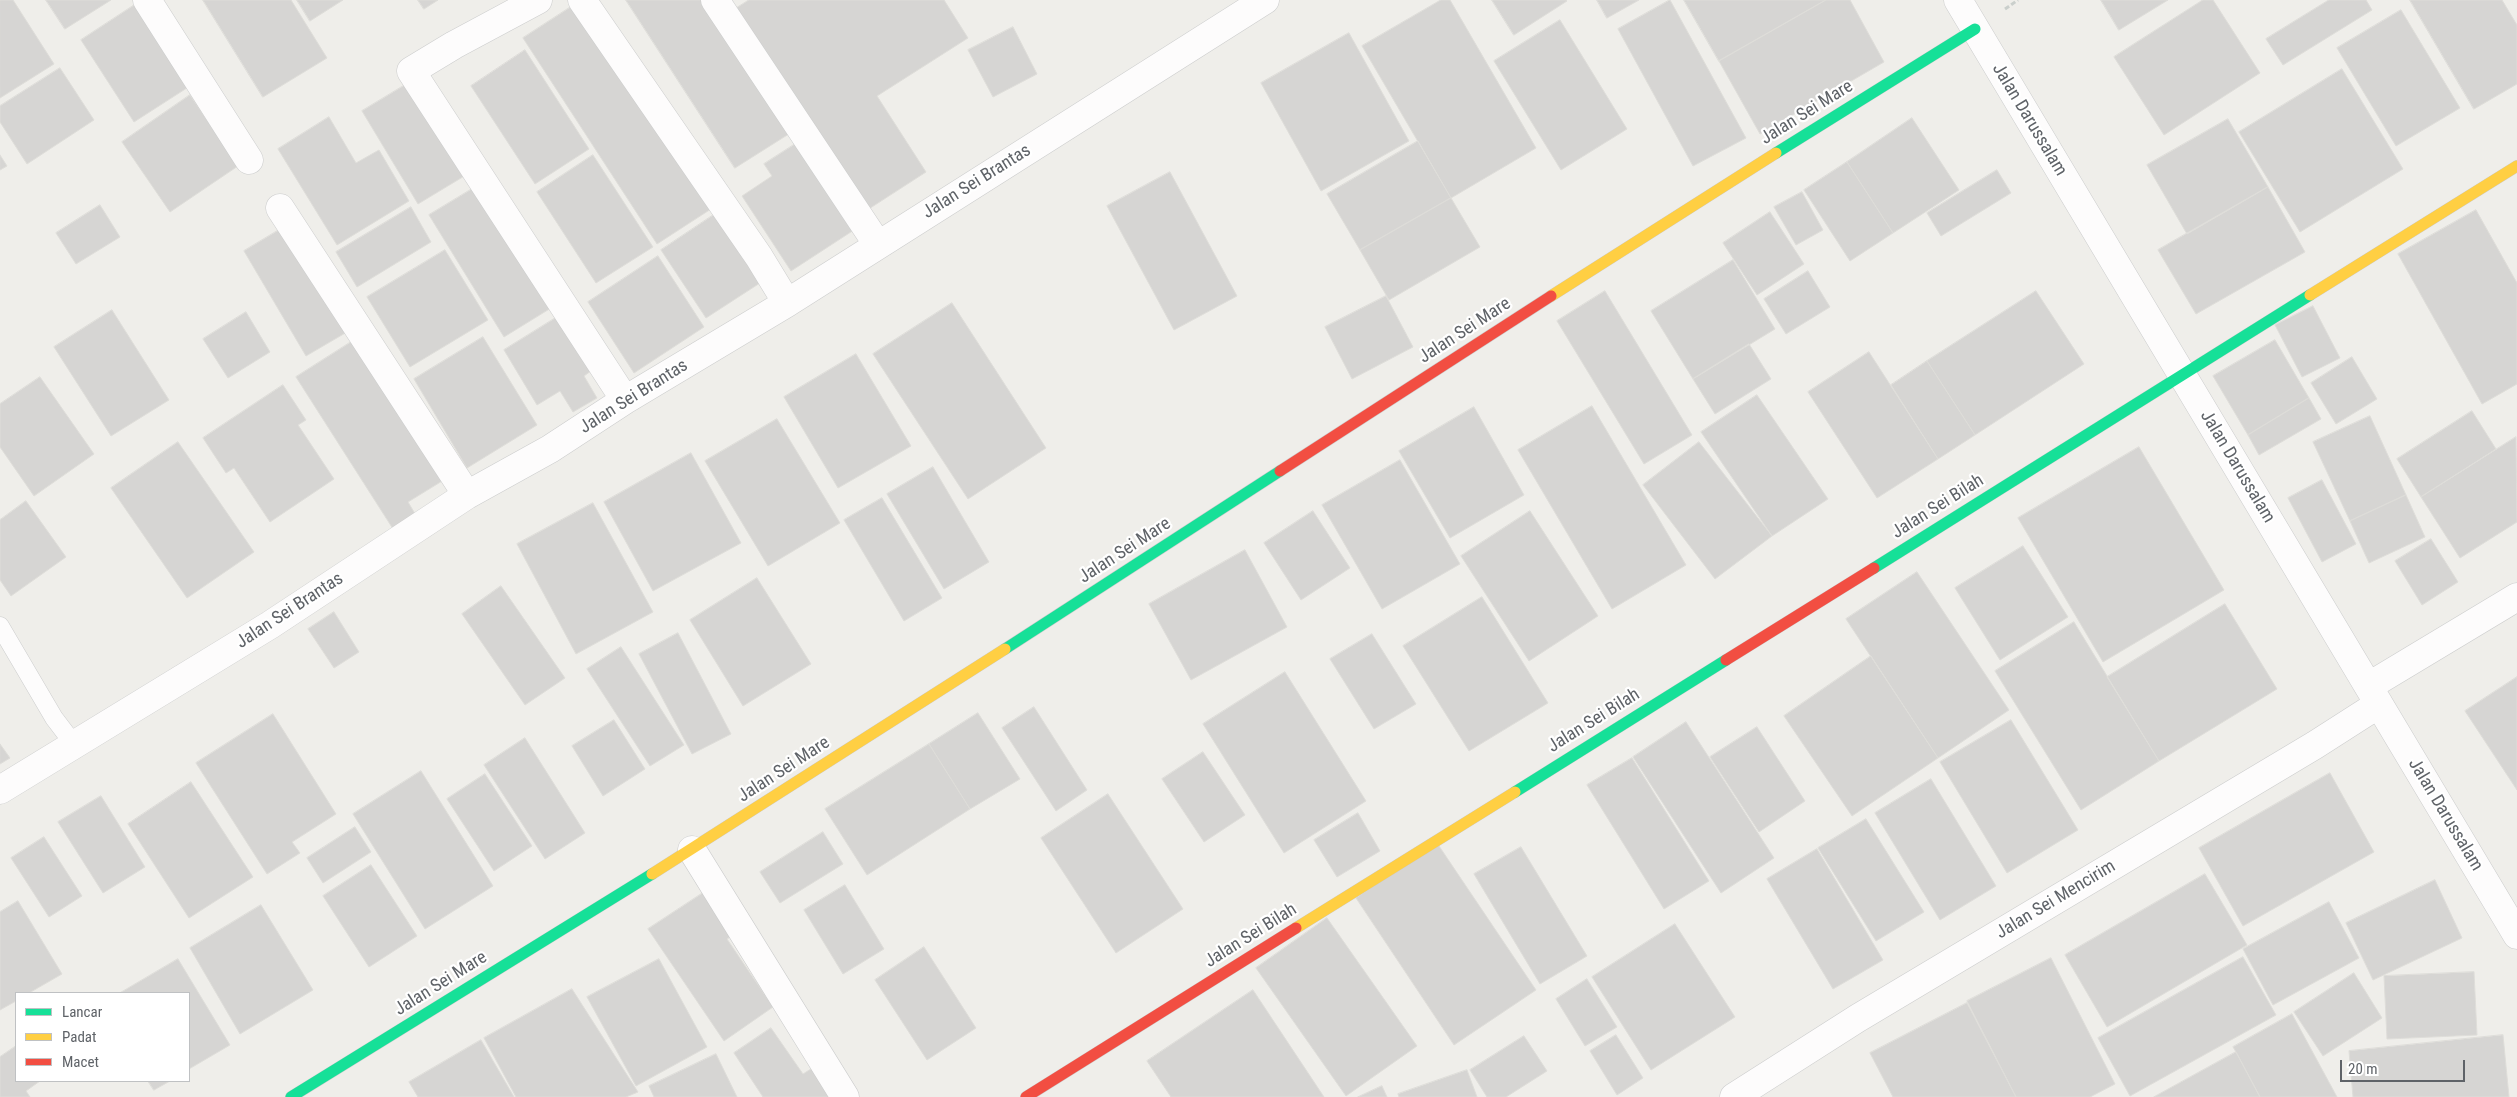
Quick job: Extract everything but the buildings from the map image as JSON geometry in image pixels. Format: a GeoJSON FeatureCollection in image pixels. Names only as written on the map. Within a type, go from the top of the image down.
{"type":"FeatureCollection","features":[{"type":"Feature","properties":{"kind":"street"},"geometry":{"type":"LineString","coordinates":[[147,0],[249,160]]}},
{"type":"Feature","properties":{"kind":"street"},"geometry":{"type":"LineString","coordinates":[[538,0],[454,44],[411,72],[625,400]]}},
{"type":"Feature","properties":{"kind":"street"},"geometry":{"type":"LineString","coordinates":[[582,0],[787,303]]}},
{"type":"Feature","properties":{"kind":"street"},"geometry":{"type":"LineString","coordinates":[[715,0],[878,245]]}},
{"type":"Feature","properties":{"kind":"street","name":"Jalan Sei Brantas"},"geometry":{"type":"LineString","coordinates":[[0,790],[73,743],[270,625],[467,495],[550,449],[625,400],[787,303],[1265,0]]}},
{"type":"Feature","properties":{"kind":"street","name":"Jalan Darussalam"},"geometry":{"type":"LineString","coordinates":[[1958,0],[2517,934]]}},
{"type":"Feature","properties":{"kind":"street","name":"Jalan Sei Mare"},"geometry":{"type":"LineString","coordinates":[[291,1097],[692,850],[1712,194],[1975,29]]}},
{"type":"Feature","properties":{"kind":"street","name":"Jalan Sei Bilah"},"geometry":{"type":"LineString","coordinates":[[1026,1097],[2517,166]]}},
{"type":"Feature","properties":{"kind":"street"},"geometry":{"type":"LineString","coordinates":[[280,208],[467,495]]}},
{"type":"Feature","properties":{"kind":"street","name":"Jalan Sei Mencirim"},"geometry":{"type":"LineString","coordinates":[[1734,1097],[1867,1013],[2314,745],[2374,695],[2517,597]]}},
{"type":"Feature","properties":{"kind":"street"},"geometry":{"type":"LineString","coordinates":[[692,850],[845,1097]]}},
{"type":"Feature","properties":{"kind":"lane"},"geometry":{"type":"LineString","coordinates":[[0,626],[54,718],[73,743]]}},
{"type":"Feature","properties":{"kind":"traffic: fast"},"geometry":{"type":"LineString","coordinates":[[1776,153],[1975,29]]}},
{"type":"Feature","properties":{"kind":"traffic: fast"},"geometry":{"type":"LineString","coordinates":[[1874,568],[2310,295]]}},
{"type":"Feature","properties":{"kind":"traffic: fast"},"geometry":{"type":"LineString","coordinates":[[1005,649],[1280,471]]}},
{"type":"Feature","properties":{"kind":"traffic: fast"},"geometry":{"type":"LineString","coordinates":[[1515,792],[1726,660]]}},
{"type":"Feature","properties":{"kind":"traffic: fast"},"geometry":{"type":"LineString","coordinates":[[291,1097],[652,874]]}},
{"type":"Feature","properties":{"kind":"traffic: slow"},"geometry":{"type":"LineString","coordinates":[[1551,296],[1776,153]]}},
{"type":"Feature","properties":{"kind":"traffic: slow"},"geometry":{"type":"LineString","coordinates":[[2310,295],[2517,166]]}},
{"type":"Feature","properties":{"kind":"traffic: slow"},"geometry":{"type":"LineString","coordinates":[[652,874],[1005,649]]}},
{"type":"Feature","properties":{"kind":"traffic: slow"},"geometry":{"type":"LineString","coordinates":[[1296,928],[1515,792]]}},
{"type":"Feature","properties":{"kind":"traffic: jam"},"geometry":{"type":"LineString","coordinates":[[1280,471],[1551,296]]}},
{"type":"Feature","properties":{"kind":"traffic: jam"},"geometry":{"type":"LineString","coordinates":[[1726,660],[1874,568]]}},
{"type":"Feature","properties":{"kind":"traffic: jam"},"geometry":{"type":"LineString","coordinates":[[1026,1097],[1296,928]]}}]}
